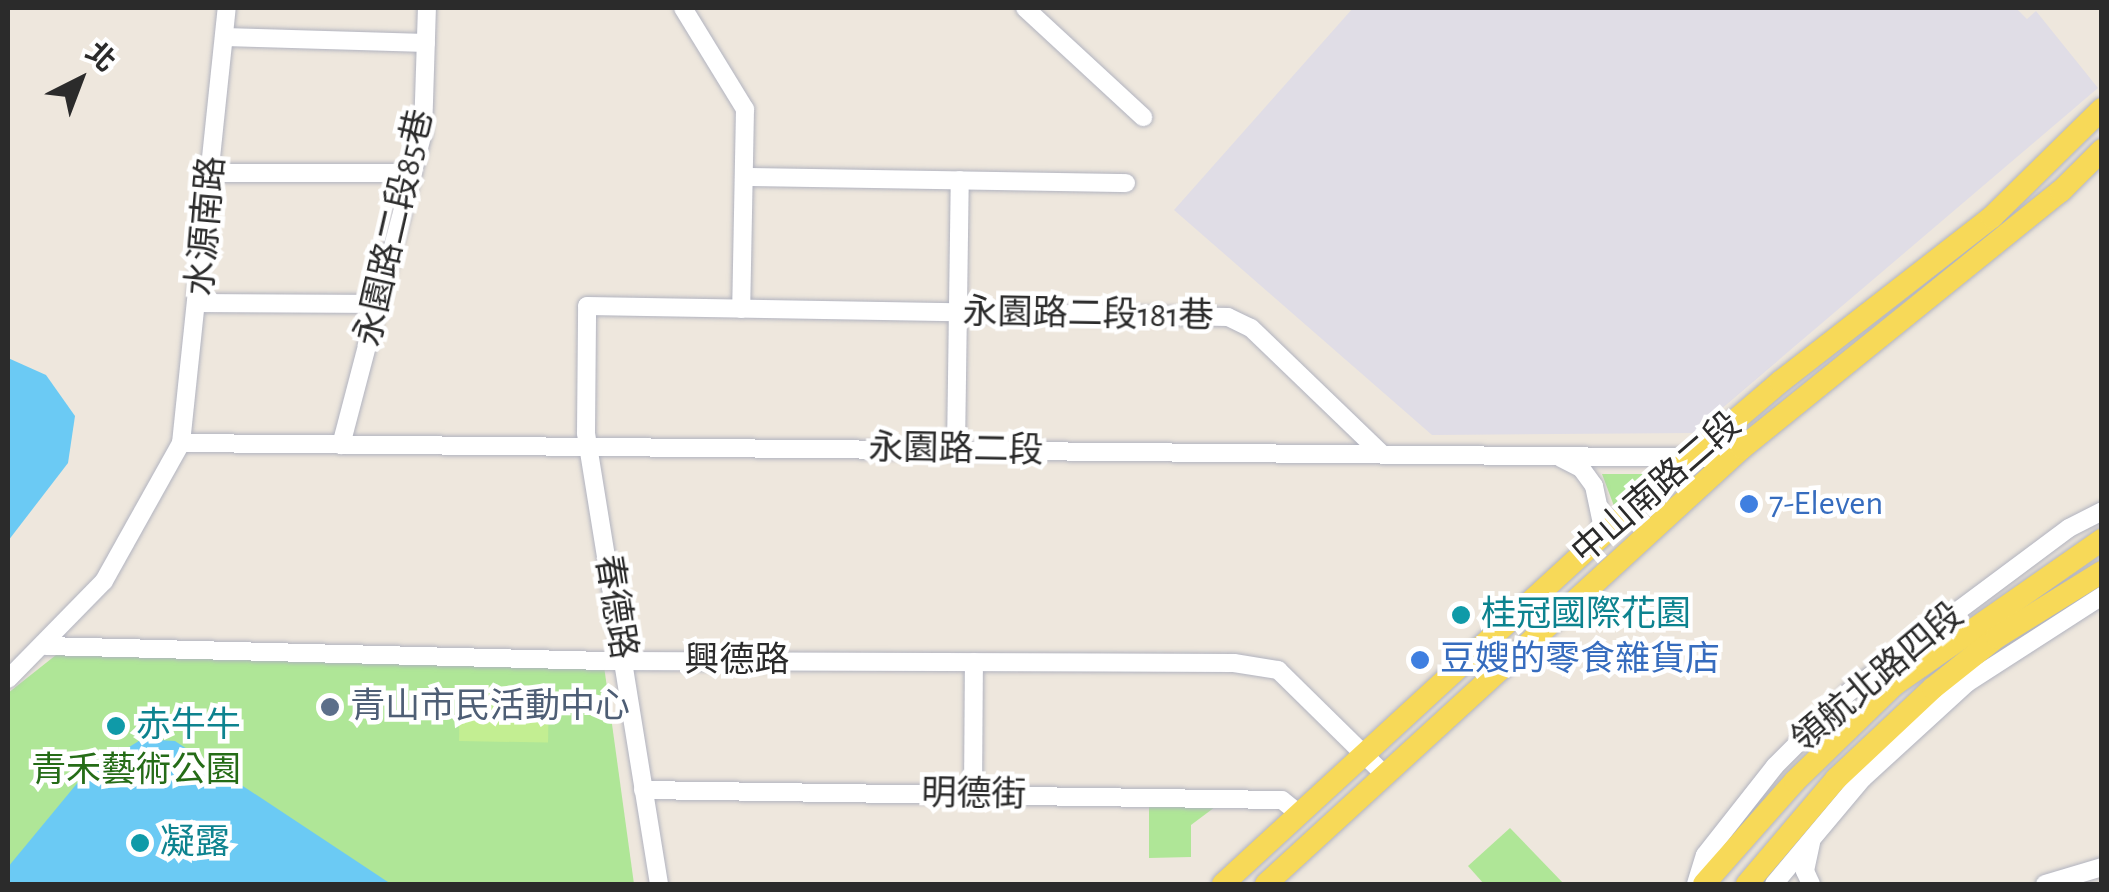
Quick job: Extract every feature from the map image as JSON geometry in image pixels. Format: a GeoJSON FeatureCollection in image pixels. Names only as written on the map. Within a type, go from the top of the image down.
{"type":"FeatureCollection","features":[{"type":"Feature","properties":{"kind":"main road","name":"中山南路二段"},"geometry":{"type":"LineString","coordinates":[[1224,884],[1597,540],[1692,457],[1992,217],[2102,109]]}},
{"type":"Feature","properties":{"kind":"main road","name":"中山南路二段"},"geometry":{"type":"LineString","coordinates":[[1266,884],[1732,458],[2061,192],[2102,150]]}},
{"type":"Feature","properties":{"kind":"main road","name":"領航北路四段"},"geometry":{"type":"LineString","coordinates":[[1704,884],[1795,780],[1894,685],[2102,540]]}},
{"type":"Feature","properties":{"kind":"main road","name":"領航北路四段"},"geometry":{"type":"LineString","coordinates":[[1748,884],[1836,779],[1933,688],[1996,637],[2102,572]]}},
{"type":"Feature","properties":{"kind":"street","name":"水源南路"},"geometry":{"type":"LineString","coordinates":[[181,443],[228,8]]}},
{"type":"Feature","properties":{"kind":"street","name":"永園路二段85巷"},"geometry":{"type":"LineString","coordinates":[[341,445],[413,174],[426,106],[426,8]]}},
{"type":"Feature","properties":{"kind":"street"},"geometry":{"type":"LineString","coordinates":[[683,8],[745,110],[741,309]]}},
{"type":"Feature","properties":{"kind":"street"},"geometry":{"type":"LineString","coordinates":[[1024,8],[1143,117]]}},
{"type":"Feature","properties":{"kind":"street"},"geometry":{"type":"LineString","coordinates":[[225,37],[426,43]]}},
{"type":"Feature","properties":{"kind":"street"},"geometry":{"type":"LineString","coordinates":[[212,173],[413,174]]}},
{"type":"Feature","properties":{"kind":"street"},"geometry":{"type":"LineString","coordinates":[[744,176],[1126,184]]}},
{"type":"Feature","properties":{"kind":"street"},"geometry":{"type":"LineString","coordinates":[[956,450],[960,180]]}},
{"type":"Feature","properties":{"kind":"street"},"geometry":{"type":"LineString","coordinates":[[199,302],[378,304]]}},
{"type":"Feature","properties":{"kind":"street","name":"永園路二段181巷"},"geometry":{"type":"LineString","coordinates":[[591,447],[588,306],[1240,320],[1382,454]]}},
{"type":"Feature","properties":{"kind":"street"},"geometry":{"type":"LineString","coordinates":[[8,679],[46,646],[104,581],[181,443]]}},
{"type":"Feature","properties":{"kind":"street","name":"永園路二段"},"geometry":{"type":"LineString","coordinates":[[181,443],[1732,458]]}},
{"type":"Feature","properties":{"kind":"street","name":"春德路"},"geometry":{"type":"LineString","coordinates":[[591,447],[659,884]]}},
{"type":"Feature","properties":{"kind":"street"},"geometry":{"type":"LineString","coordinates":[[1556,456],[1581,468],[1594,486],[1602,523],[1597,540]]}},
{"type":"Feature","properties":{"kind":"street","name":"領航北路四段"},"geometry":{"type":"LineString","coordinates":[[1696,884],[1705,855],[1776,766],[1849,692],[2069,528],[2102,511]]}},
{"type":"Feature","properties":{"kind":"street","name":"領航北路四段"},"geometry":{"type":"LineString","coordinates":[[1774,884],[1813,834],[1966,683],[2102,596]]}},
{"type":"Feature","properties":{"kind":"street","name":"興德路"},"geometry":{"type":"LineString","coordinates":[[46,646],[623,661],[1234,663],[1278,670],[1385,774]]}},
{"type":"Feature","properties":{"kind":"street"},"geometry":{"type":"LineString","coordinates":[[973,795],[974,662]]}},
{"type":"Feature","properties":{"kind":"street","name":"明德街"},"geometry":{"type":"LineString","coordinates":[[643,790],[1282,800],[1299,814]]}},
{"type":"Feature","properties":{"kind":"street"},"geometry":{"type":"LineString","coordinates":[[1811,884],[1805,871],[1813,834]]}},
{"type":"Feature","properties":{"kind":"street"},"geometry":{"type":"LineString","coordinates":[[1282,884],[1294,858]]}},
{"type":"Feature","properties":{"kind":"street"},"geometry":{"type":"LineString","coordinates":[[2045,884],[2102,868]]}},
{"type":"Feature","properties":{"kind":"shaded area"},"geometry":{"type":"Polygon","coordinates":[[[1353,8],[2016,8],[2027,19],[2036,11],[2098,88],[1693,433],[1432,435],[1174,210],[1353,8]]]}},
{"type":"Feature","properties":{"kind":"green space"},"geometry":{"type":"Polygon","coordinates":[[[1602,474],[1649,474],[1649,478],[1614,506],[1602,474]]]}},
{"type":"Feature","properties":{"kind":"green space","name":"青禾藝術公園"},"geometry":{"type":"Polygon","coordinates":[[[56,655],[604,666],[634,884],[8,884],[8,693],[56,655]]]}},
{"type":"Feature","properties":{"kind":"green space"},"geometry":{"type":"Polygon","coordinates":[[[460,686],[549,688],[548,743],[459,741],[460,686]]]}},
{"type":"Feature","properties":{"kind":"green space"},"geometry":{"type":"Polygon","coordinates":[[[1149,806],[1215,807],[1191,825],[1191,857],[1149,858],[1149,806]]]}},
{"type":"Feature","properties":{"kind":"green space"},"geometry":{"type":"Polygon","coordinates":[[[1510,828],[1564,884],[1484,884],[1468,866],[1510,828]]]}},
{"type":"Feature","properties":{"kind":"water"},"geometry":{"type":"Polygon","coordinates":[[[8,358],[46,375],[75,416],[68,463],[8,541],[8,358]]]}},
{"type":"Feature","properties":{"kind":"water"},"geometry":{"type":"Polygon","coordinates":[[[142,739],[175,741],[391,884],[8,884],[8,867],[84,775],[142,739]]]}},
{"type":"Feature","properties":{"kind":"place","name":"7-Eleven"},"geometry":{"type":"Point","coordinates":[1749,504]}},
{"type":"Feature","properties":{"kind":"place","name":"桂冠國際花園"},"geometry":{"type":"Point","coordinates":[1461,615]}},
{"type":"Feature","properties":{"kind":"place","name":"豆嫂的零食雜貨店"},"geometry":{"type":"Point","coordinates":[1420,660]}},
{"type":"Feature","properties":{"kind":"place","name":"青山市民活動中心"},"geometry":{"type":"Point","coordinates":[330,707]}},
{"type":"Feature","properties":{"kind":"place","name":"赤牛牛"},"geometry":{"type":"Point","coordinates":[116,726]}},
{"type":"Feature","properties":{"kind":"place","name":"凝露"},"geometry":{"type":"Point","coordinates":[140,843]}}]}
